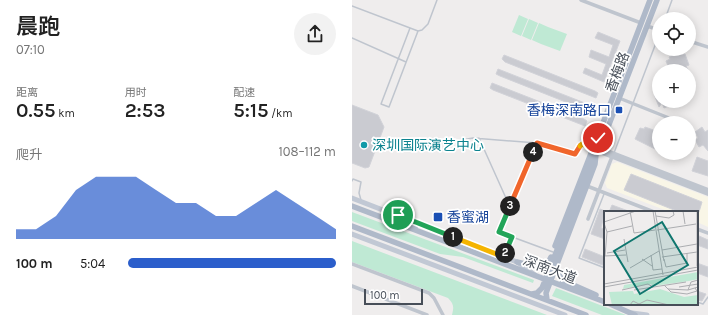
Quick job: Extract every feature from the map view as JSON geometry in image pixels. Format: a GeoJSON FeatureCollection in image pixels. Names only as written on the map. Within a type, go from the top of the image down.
{"type":"FeatureCollection","features":[{"type":"Feature","properties":{"kind":"main road","name":"香梅路"},"geometry":{"type":"LineString","coordinates":[[595,149],[602,144],[619,98],[644,25],[650,0]]}},
{"type":"Feature","properties":{"kind":"main road","name":"香梅路"},"geometry":{"type":"LineString","coordinates":[[547,300],[545,294],[553,262],[595,149],[598,136],[644,25],[657,0]]}},
{"type":"Feature","properties":{"kind":"main road","name":"香梅路"},"geometry":{"type":"LineString","coordinates":[[532,294],[539,292],[555,269],[595,164],[595,149]]}},
{"type":"Feature","properties":{"kind":"main road"},"geometry":{"type":"LineString","coordinates":[[352,198],[492,253],[517,262],[541,268],[549,263],[595,149]]}},
{"type":"Feature","properties":{"kind":"main road","name":"深南大道"},"geometry":{"type":"LineString","coordinates":[[352,206],[548,281],[604,301]]}},
{"type":"Feature","properties":{"kind":"main road"},"geometry":{"type":"LineString","coordinates":[[398,215],[420,232]]}},
{"type":"Feature","properties":{"kind":"main road"},"geometry":{"type":"LineString","coordinates":[[352,226],[586,315]]}},
{"type":"Feature","properties":{"kind":"main road"},"geometry":{"type":"LineString","coordinates":[[352,234],[565,315]]}},
{"type":"Feature","properties":{"kind":"main road"},"geometry":{"type":"LineString","coordinates":[[469,251],[492,253]]}},
{"type":"Feature","properties":{"kind":"main road"},"geometry":{"type":"LineString","coordinates":[[517,262],[536,276]]}},
{"type":"Feature","properties":{"kind":"main road"},"geometry":{"type":"LineString","coordinates":[[553,262],[555,269],[562,280],[604,301]]}},
{"type":"Feature","properties":{"kind":"main road"},"geometry":{"type":"LineString","coordinates":[[613,305],[633,314],[646,315]]}},
{"type":"Feature","properties":{"kind":"street"},"geometry":{"type":"LineString","coordinates":[[581,0],[652,28]]}},
{"type":"Feature","properties":{"kind":"street"},"geometry":{"type":"LineString","coordinates":[[696,44],[708,48]]}},
{"type":"Feature","properties":{"kind":"street"},"geometry":{"type":"LineString","coordinates":[[619,98],[664,116]]}},
{"type":"Feature","properties":{"kind":"street"},"geometry":{"type":"LineString","coordinates":[[602,144],[602,147],[613,155],[708,194]]}},
{"type":"Feature","properties":{"kind":"street"},"geometry":{"type":"LineString","coordinates":[[595,149],[605,150]]}},
{"type":"Feature","properties":{"kind":"street"},"geometry":{"type":"LineString","coordinates":[[595,149],[708,190]]}},
{"type":"Feature","properties":{"kind":"street"},"geometry":{"type":"LineString","coordinates":[[588,219],[613,155]]}},
{"type":"Feature","properties":{"kind":"street"},"geometry":{"type":"LineString","coordinates":[[587,186],[652,211]]}},
{"type":"Feature","properties":{"kind":"street"},"geometry":{"type":"LineString","coordinates":[[698,229],[708,233]]}},
{"type":"Feature","properties":{"kind":"street"},"geometry":{"type":"LineString","coordinates":[[352,264],[429,293],[434,298],[443,315]]}},
{"type":"Feature","properties":{"kind":"street"},"geometry":{"type":"LineString","coordinates":[[352,286],[427,315]]}},
{"type":"Feature","properties":{"kind":"lane"},"geometry":{"type":"LineString","coordinates":[[352,6],[418,31],[422,30],[428,24],[437,0]]}},
{"type":"Feature","properties":{"kind":"lane"},"geometry":{"type":"LineString","coordinates":[[668,12],[672,0]]}},
{"type":"Feature","properties":{"kind":"lane"},"geometry":{"type":"LineString","coordinates":[[410,28],[381,104],[389,107],[418,31]]}},
{"type":"Feature","properties":{"kind":"lane"},"geometry":{"type":"LineString","coordinates":[[352,38],[406,62]]}},
{"type":"Feature","properties":{"kind":"lane"},"geometry":{"type":"LineString","coordinates":[[613,155],[652,53]]}},
{"type":"Feature","properties":{"kind":"lane"},"geometry":{"type":"LineString","coordinates":[[384,143],[417,148],[464,138],[479,138],[537,143],[575,154],[582,144],[595,149]]}},
{"type":"Feature","properties":{"kind":"lane"},"geometry":{"type":"LineString","coordinates":[[479,138],[510,207]]}},
{"type":"Feature","properties":{"kind":"lane"},"geometry":{"type":"LineString","coordinates":[[537,143],[499,232],[553,252]]}},
{"type":"Feature","properties":{"kind":"lane"},"geometry":{"type":"LineString","coordinates":[[352,181],[353,179],[361,182],[359,195],[366,203]]}},
{"type":"Feature","properties":{"kind":"lane"},"geometry":{"type":"LineString","coordinates":[[604,192],[578,258],[604,268]]}},
{"type":"Feature","properties":{"kind":"lane"},"geometry":{"type":"LineString","coordinates":[[504,257],[512,237]]}},
{"type":"Feature","properties":{"kind":"lane"},"geometry":{"type":"LineString","coordinates":[[698,302],[703,304],[708,297]]}},
{"type":"Feature","properties":{"kind":"shaded area"},"geometry":{"type":"Polygon","coordinates":[[[617,162],[708,197],[708,227],[698,222],[698,211],[667,211],[607,188],[605,183],[612,164],[617,162]]]}},
{"type":"Feature","properties":{"kind":"green space"},"geometry":{"type":"Polygon","coordinates":[[[519,15],[528,19],[521,36],[512,32],[519,15]]]}},
{"type":"Feature","properties":{"kind":"green space"},"geometry":{"type":"Polygon","coordinates":[[[529,19],[538,23],[531,40],[522,36],[529,19]]]}},
{"type":"Feature","properties":{"kind":"green space"},"geometry":{"type":"Polygon","coordinates":[[[539,23],[548,27],[541,44],[532,40],[539,23]]]}},
{"type":"Feature","properties":{"kind":"green space"},"geometry":{"type":"Polygon","coordinates":[[[548,27],[567,34],[560,51],[541,44],[548,27]]]}},
{"type":"Feature","properties":{"kind":"green space"},"geometry":{"type":"Polygon","coordinates":[[[352,212],[534,280],[533,283],[463,257],[440,254],[352,221],[352,212]]]}},
{"type":"Feature","properties":{"kind":"green space"},"geometry":{"type":"Polygon","coordinates":[[[352,241],[547,315],[452,315],[453,306],[448,298],[352,262],[352,241]]]}},
{"type":"Feature","properties":{"kind":"green space"},"geometry":{"type":"Polygon","coordinates":[[[556,288],[626,315],[602,315],[552,296],[556,288]]]}},
{"type":"Feature","properties":{"kind":"building"},"geometry":{"type":"Polygon","coordinates":[[[598,32],[620,41],[604,82],[583,73],[585,68],[602,75],[606,64],[589,57],[591,50],[609,57],[613,45],[595,38],[598,32]]]}},
{"type":"Feature","properties":{"kind":"building"},"geometry":{"type":"Polygon","coordinates":[[[504,55],[595,91],[598,93],[596,98],[505,62],[502,59],[504,55]]]}},
{"type":"Feature","properties":{"kind":"building"},"geometry":{"type":"Polygon","coordinates":[[[686,56],[689,64],[667,64],[666,61],[670,59],[669,57],[686,56]]]}},
{"type":"Feature","properties":{"kind":"building"},"geometry":{"type":"Polygon","coordinates":[[[498,69],[590,105],[593,107],[591,112],[500,76],[496,74],[498,69]]]}},
{"type":"Feature","properties":{"kind":"building"},"geometry":{"type":"Polygon","coordinates":[[[492,83],[584,119],[587,121],[585,126],[493,90],[490,88],[492,83]]]}},
{"type":"Feature","properties":{"kind":"building","name":"深圳国际演艺中心"},"geometry":{"type":"Polygon","coordinates":[[[352,105],[378,115],[384,127],[369,167],[365,168],[352,163],[352,105]]]}},
{"type":"Feature","properties":{"kind":"building"},"geometry":{"type":"Polygon","coordinates":[[[645,127],[652,130],[652,148],[635,139],[640,128],[644,129],[645,127]]]}},
{"type":"Feature","properties":{"kind":"building"},"geometry":{"type":"Polygon","coordinates":[[[702,127],[705,132],[708,130],[708,151],[703,145],[699,147],[696,142],[698,138],[696,131],[702,127]]]}},
{"type":"Feature","properties":{"kind":"building"},"geometry":{"type":"Polygon","coordinates":[[[697,157],[708,161],[708,176],[692,171],[697,157]]]}},
{"type":"Feature","properties":{"kind":"building"},"geometry":{"type":"Polygon","coordinates":[[[631,174],[702,202],[699,212],[676,211],[624,190],[631,174]]]}},
{"type":"Feature","properties":{"kind":"building"},"geometry":{"type":"Polygon","coordinates":[[[612,205],[628,211],[609,211],[612,205]]]}},
{"type":"Feature","properties":{"kind":"building"},"geometry":{"type":"Polygon","coordinates":[[[600,209],[605,211],[601,228],[604,229],[604,239],[591,234],[600,209]]]}},
{"type":"Feature","properties":{"kind":"building"},"geometry":{"type":"Polygon","coordinates":[[[698,235],[708,240],[708,249],[698,245],[698,235]]]}},
{"type":"Feature","properties":{"kind":"building"},"geometry":{"type":"Polygon","coordinates":[[[585,249],[604,257],[604,266],[582,257],[585,249]]]}},
{"type":"Feature","properties":{"kind":"building"},"geometry":{"type":"Polygon","coordinates":[[[698,263],[708,267],[708,277],[698,273],[698,263]]]}},
{"type":"Feature","properties":{"kind":"building"},"geometry":{"type":"Polygon","coordinates":[[[698,291],[706,294],[702,301],[698,300],[698,291]]]}},
{"type":"Feature","properties":{"kind":"place","name":"香梅深南路口"},"geometry":{"type":"Point","coordinates":[619,110]}},
{"type":"Feature","properties":{"kind":"place","name":"深圳国际演艺中心"},"geometry":{"type":"Point","coordinates":[364,145]}},
{"type":"Feature","properties":{"kind":"place","name":"香蜜湖"},"geometry":{"type":"Point","coordinates":[438,217]}},
{"type":"Feature","properties":{"kind":"route"},"geometry":{"type":"LineString","coordinates":[[398,215],[504,257],[512,237],[499,232],[537,143],[575,154],[582,144],[592,148],[598,136],[598,138]]}}]}
